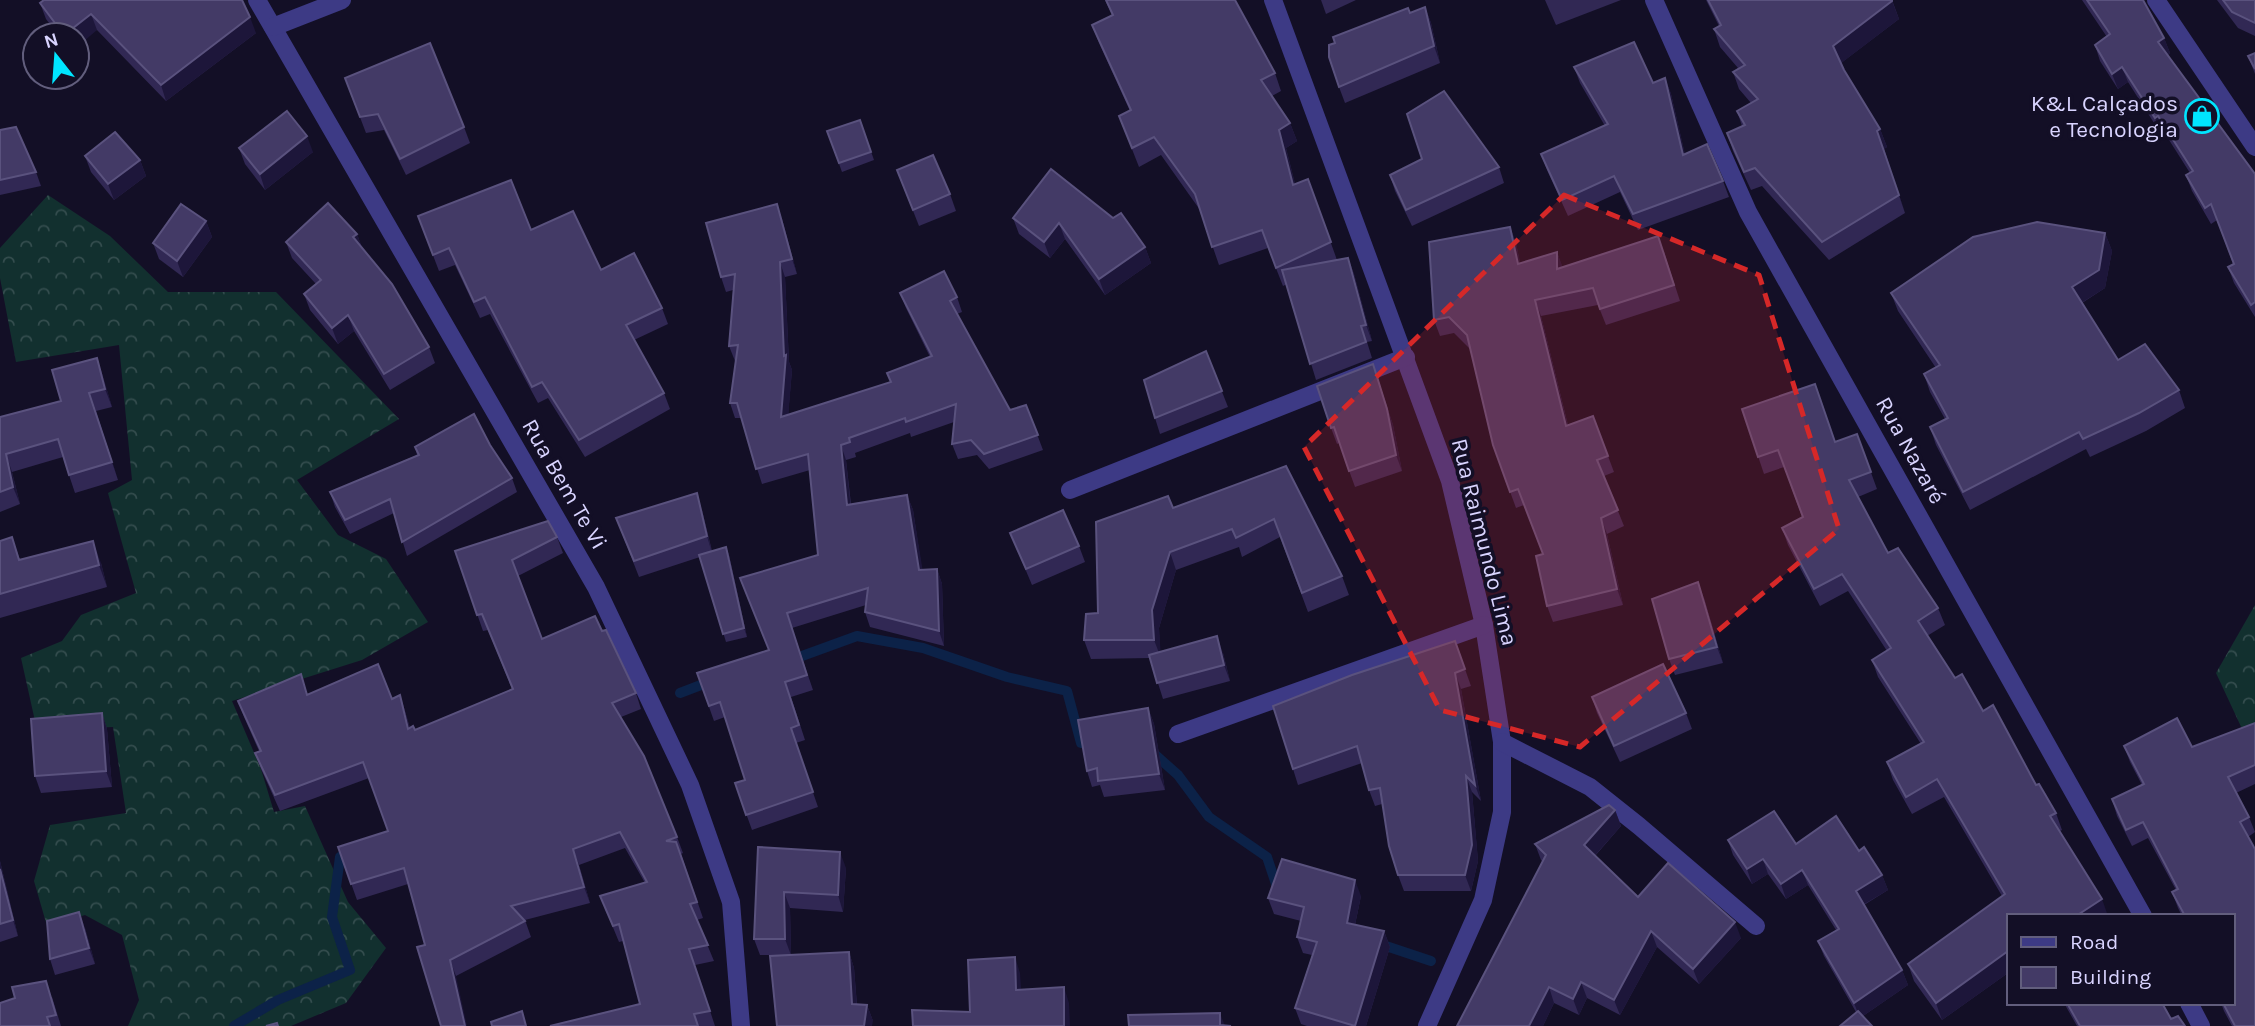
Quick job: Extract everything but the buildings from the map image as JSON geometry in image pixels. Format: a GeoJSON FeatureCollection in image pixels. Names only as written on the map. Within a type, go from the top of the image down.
{"type":"FeatureCollection","features":[{"type":"Feature","properties":{"kind":"street","name":"Rua Bem Te Vi"},"geometry":{"type":"LineString","coordinates":[[257,0],[596,587],[690,785],[731,902],[741,1026]]}},
{"type":"Feature","properties":{"kind":"street"},"geometry":{"type":"LineString","coordinates":[[273,27],[342,0]]}},
{"type":"Feature","properties":{"kind":"street","name":"Rua Raimundo Lima"},"geometry":{"type":"LineString","coordinates":[[1273,0],[1450,481],[1484,625],[1502,742],[1502,812],[1483,900],[1427,1026]]}},
{"type":"Feature","properties":{"kind":"street","name":"Rua Nazaré"},"geometry":{"type":"LineString","coordinates":[[1654,0],[1748,212],[2142,914]]}},
{"type":"Feature","properties":{"kind":"street"},"geometry":{"type":"LineString","coordinates":[[2156,0],[2255,147]]}},
{"type":"Feature","properties":{"kind":"street"},"geometry":{"type":"LineString","coordinates":[[1070,490],[1406,357]]}},
{"type":"Feature","properties":{"kind":"street"},"geometry":{"type":"LineString","coordinates":[[1178,734],[1484,625]]}},
{"type":"Feature","properties":{"kind":"street"},"geometry":{"type":"LineString","coordinates":[[1502,742],[1590,787],[1639,825],[1756,926]]}},
{"type":"Feature","properties":{"kind":"street"},"geometry":{"type":"LineString","coordinates":[[2190,1005],[2201,1026]]}},
{"type":"Feature","properties":{"kind":"highlighted area"},"geometry":{"type":"Polygon","coordinates":[[[1564,195],[1759,275],[1839,529],[1580,747],[1440,710],[1304,447],[1564,195]]]}},
{"type":"Feature","properties":{"kind":"green space"},"geometry":{"type":"Polygon","coordinates":[[[48,195],[110,236],[168,292],[276,292],[399,419],[297,480],[338,535],[386,559],[428,622],[362,660],[232,701],[261,769],[274,812],[305,806],[348,902],[386,948],[346,1003],[291,1026],[128,1026],[139,1000],[122,935],[85,915],[47,926],[34,881],[50,825],[126,813],[113,727],[37,730],[21,658],[62,641],[81,615],[136,593],[108,493],[132,480],[119,345],[16,362],[0,278],[0,248],[48,195]]]}},
{"type":"Feature","properties":{"kind":"green space"},"geometry":{"type":"Polygon","coordinates":[[[2255,605],[2255,729],[2244,733],[2216,673],[2255,605]]]}},
{"type":"Feature","properties":{"kind":"waterway"},"geometry":{"type":"LineString","coordinates":[[791,660],[857,636],[923,648],[1007,677],[1067,691],[1081,743],[1095,744]]}},
{"type":"Feature","properties":{"kind":"waterway"},"geometry":{"type":"LineString","coordinates":[[680,693],[714,680]]}},
{"type":"Feature","properties":{"kind":"waterway"},"geometry":{"type":"LineString","coordinates":[[1151,751],[1178,775],[1209,817],[1267,857],[1278,890]]}},
{"type":"Feature","properties":{"kind":"waterway"},"geometry":{"type":"LineString","coordinates":[[234,1026],[278,1000],[350,970],[332,917],[340,857],[353,850]]}},
{"type":"Feature","properties":{"kind":"waterway"},"geometry":{"type":"LineString","coordinates":[[1377,943],[1431,961]]}},
{"type":"Feature","properties":{"kind":"place","name":"K&L Calçados e Tecnologia"},"geometry":{"type":"Point","coordinates":[2202,116]}}]}
